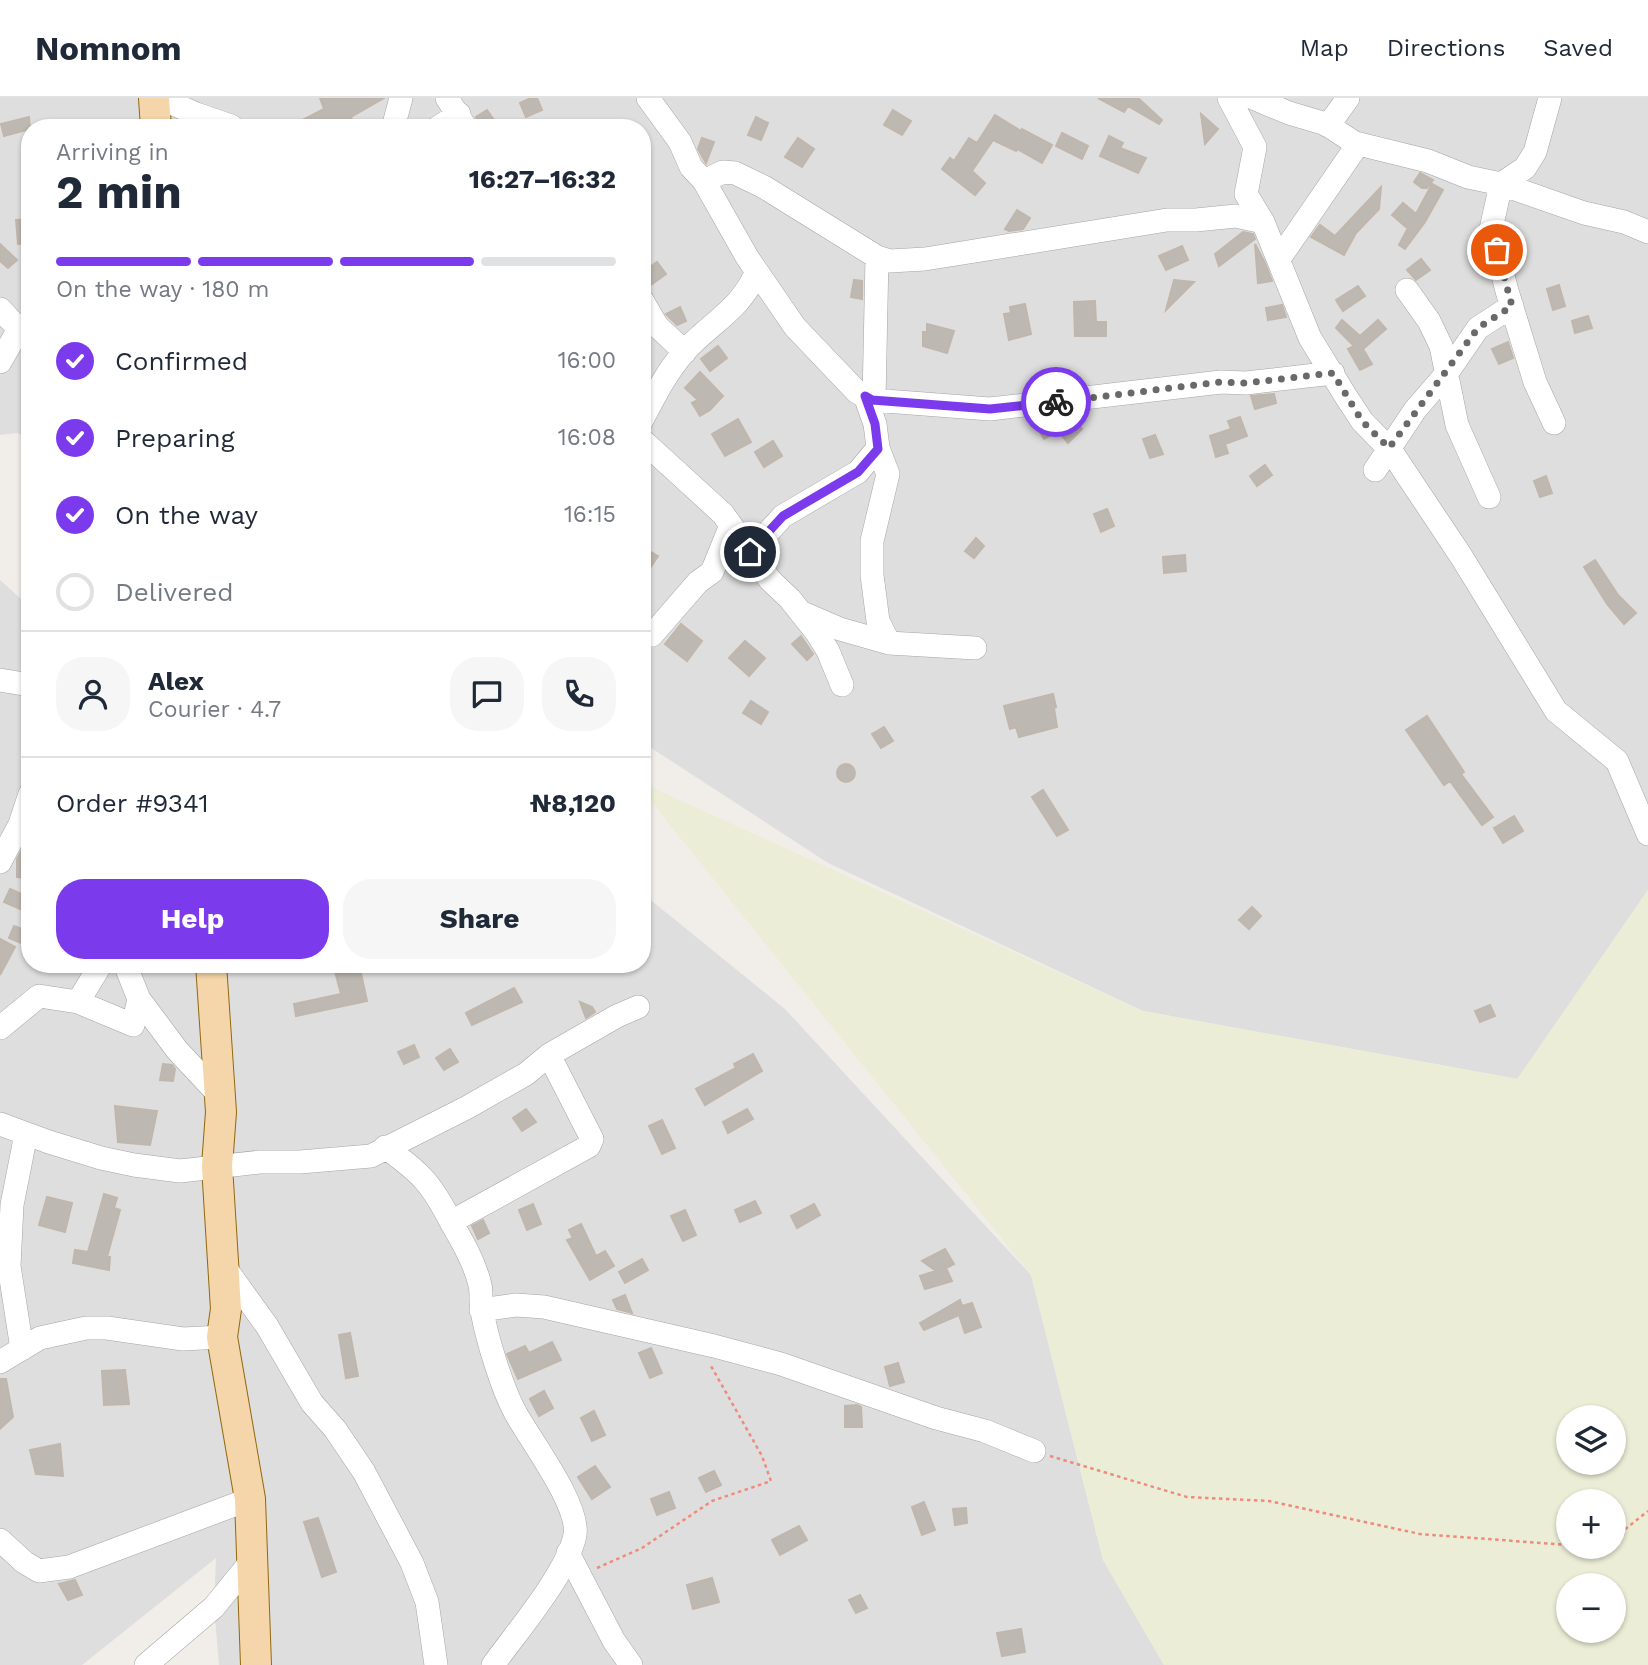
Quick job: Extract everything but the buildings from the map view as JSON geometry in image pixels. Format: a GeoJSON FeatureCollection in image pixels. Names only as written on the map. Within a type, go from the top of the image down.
{"type":"FeatureCollection","features":[{"type":"Feature","properties":{"kind":"main road"},"geometry":{"type":"LineString","coordinates":[[154,98],[155,119]]}},
{"type":"Feature","properties":{"kind":"main road"},"geometry":{"type":"LineString","coordinates":[[212,973],[221,1112],[217,1166],[226,1309],[222,1337],[250,1499],[257,1665]]}},
{"type":"Feature","properties":{"kind":"street"},"geometry":{"type":"LineString","coordinates":[[160,98],[211,119]]}},
{"type":"Feature","properties":{"kind":"street"},"geometry":{"type":"LineString","coordinates":[[205,98],[212,109],[225,119]]}},
{"type":"Feature","properties":{"kind":"street"},"geometry":{"type":"LineString","coordinates":[[395,119],[401,98]]}},
{"type":"Feature","properties":{"kind":"street"},"geometry":{"type":"LineString","coordinates":[[648,98],[680,142],[691,167],[704,181],[757,272],[795,327],[850,385],[869,398],[990,409],[1221,382],[1246,383],[1333,373]]}},
{"type":"Feature","properties":{"kind":"street"},"geometry":{"type":"LineString","coordinates":[[1229,98],[1255,147],[1246,194],[1263,222],[1310,338],[1362,421],[1389,448],[1461,556],[1556,711],[1617,761],[1648,834]]}},
{"type":"Feature","properties":{"kind":"street"},"geometry":{"type":"LineString","coordinates":[[1253,98],[1328,126],[1355,143],[1428,161],[1468,177],[1501,184],[1648,232]]}},
{"type":"Feature","properties":{"kind":"street"},"geometry":{"type":"LineString","coordinates":[[1328,126],[1348,98]]}},
{"type":"Feature","properties":{"kind":"street"},"geometry":{"type":"LineString","coordinates":[[1550,98],[1535,152],[1525,168],[1501,184],[1491,229],[1535,382],[1554,423]]}},
{"type":"Feature","properties":{"kind":"street"},"geometry":{"type":"LineString","coordinates":[[1279,258],[1354,150],[1355,143]]}},
{"type":"Feature","properties":{"kind":"street"},"geometry":{"type":"LineString","coordinates":[[704,181],[723,172],[735,173],[764,187],[877,257],[890,261],[925,259],[1167,220],[1236,216],[1263,222]]}},
{"type":"Feature","properties":{"kind":"street"},"geometry":{"type":"LineString","coordinates":[[877,257],[869,398],[878,449],[888,474],[872,541],[872,575],[878,621],[889,643]]}},
{"type":"Feature","properties":{"kind":"street"},"geometry":{"type":"LineString","coordinates":[[651,402],[685,352],[739,303],[757,272]]}},
{"type":"Feature","properties":{"kind":"street"},"geometry":{"type":"LineString","coordinates":[[1407,290],[1441,346],[1457,425],[1489,497]]}},
{"type":"Feature","properties":{"kind":"street"},"geometry":{"type":"LineString","coordinates":[[1389,448],[1478,328],[1512,306]]}},
{"type":"Feature","properties":{"kind":"street"},"geometry":{"type":"LineString","coordinates":[[0,309],[21,328]]}},
{"type":"Feature","properties":{"kind":"street"},"geometry":{"type":"LineString","coordinates":[[651,316],[657,326],[685,352]]}},
{"type":"Feature","properties":{"kind":"street"},"geometry":{"type":"LineString","coordinates":[[0,362],[21,335]]}},
{"type":"Feature","properties":{"kind":"street"},"geometry":{"type":"LineString","coordinates":[[651,448],[723,514],[770,580],[799,611],[828,651],[842,685]]}},
{"type":"Feature","properties":{"kind":"street"},"geometry":{"type":"LineString","coordinates":[[750,552],[783,516],[858,472],[878,449]]}},
{"type":"Feature","properties":{"kind":"street"},"geometry":{"type":"LineString","coordinates":[[651,635],[698,582],[712,572],[731,525]]}},
{"type":"Feature","properties":{"kind":"street"},"geometry":{"type":"LineString","coordinates":[[799,611],[840,629],[889,643],[975,648]]}},
{"type":"Feature","properties":{"kind":"street"},"geometry":{"type":"LineString","coordinates":[[0,680],[21,684]]}},
{"type":"Feature","properties":{"kind":"street"},"geometry":{"type":"LineString","coordinates":[[0,862],[16,822]]}},
{"type":"Feature","properties":{"kind":"street"},"geometry":{"type":"LineString","coordinates":[[78,1002],[96,973]]}},
{"type":"Feature","properties":{"kind":"street"},"geometry":{"type":"LineString","coordinates":[[129,973],[139,999],[177,1050],[220,1096]]}},
{"type":"Feature","properties":{"kind":"street"},"geometry":{"type":"LineString","coordinates":[[0,1028],[39,996],[78,1002],[133,1025],[139,999]]}},
{"type":"Feature","properties":{"kind":"street"},"geometry":{"type":"LineString","coordinates":[[0,1124],[101,1158],[180,1171],[371,1156],[466,1108],[526,1074],[549,1055],[638,1007]]}},
{"type":"Feature","properties":{"kind":"street"},"geometry":{"type":"LineString","coordinates":[[451,1222],[589,1146],[592,1139],[549,1055]]}},
{"type":"Feature","properties":{"kind":"street"},"geometry":{"type":"LineString","coordinates":[[22,1349],[9,1266],[12,1205],[26,1134]]}},
{"type":"Feature","properties":{"kind":"street"},"geometry":{"type":"LineString","coordinates":[[386,1147],[414,1167],[431,1185],[451,1222],[480,1284],[481,1310],[490,1344],[514,1409],[571,1508],[576,1533],[568,1553],[535,1609],[493,1665]]}},
{"type":"Feature","properties":{"kind":"street"},"geometry":{"type":"LineString","coordinates":[[221,1262],[267,1326],[312,1403],[335,1429],[364,1472],[412,1563],[427,1602],[436,1665]]}},
{"type":"Feature","properties":{"kind":"street"},"geometry":{"type":"LineString","coordinates":[[481,1310],[516,1305],[544,1307],[697,1342],[781,1364],[936,1418],[985,1430],[1034,1451]]}},
{"type":"Feature","properties":{"kind":"street"},"geometry":{"type":"LineString","coordinates":[[0,1362],[40,1338],[86,1328],[107,1328],[183,1339],[222,1337]]}},
{"type":"Feature","properties":{"kind":"street"},"geometry":{"type":"LineString","coordinates":[[0,1540],[24,1562],[40,1571],[69,1567],[250,1499]]}},
{"type":"Feature","properties":{"kind":"street"},"geometry":{"type":"LineString","coordinates":[[568,1553],[614,1641],[631,1665]]}},
{"type":"Feature","properties":{"kind":"street"},"geometry":{"type":"LineString","coordinates":[[146,1665],[214,1607],[253,1559]]}},
{"type":"Feature","properties":{"kind":"path"},"geometry":{"type":"LineString","coordinates":[[580,1576],[642,1548],[712,1501],[771,1481],[750,1433],[697,1342]]}},
{"type":"Feature","properties":{"kind":"path"},"geometry":{"type":"LineString","coordinates":[[1034,1451],[1187,1497],[1269,1501],[1420,1534],[1556,1544]]}},
{"type":"Feature","properties":{"kind":"path"},"geometry":{"type":"LineString","coordinates":[[1626,1528],[1648,1511]]}},
{"type":"Feature","properties":{"kind":"shaded area"},"geometry":{"type":"Polygon","coordinates":[[[0,98],[1648,98],[1648,890],[1518,1079],[1143,1011],[828,863],[651,748],[651,119],[21,119],[21,435],[0,435],[0,98]]]}},
{"type":"Feature","properties":{"kind":"shaded area"},"geometry":{"type":"Polygon","coordinates":[[[0,580],[21,599],[21,973],[651,973],[651,900],[785,1009],[1031,1275],[1103,1560],[1164,1665],[219,1665],[214,1607],[216,1558],[82,1665],[0,1665],[0,580]]]}},
{"type":"Feature","properties":{"kind":"green space"},"geometry":{"type":"Polygon","coordinates":[[[651,787],[1143,1011],[1517,1079],[1648,890],[1648,1665],[1164,1665],[1103,1560],[1031,1275],[651,801],[651,787]]]}},
{"type":"Feature","properties":{"kind":"way so far"},"geometry":{"type":"LineString","coordinates":[[1056,402],[1221,382],[1246,383],[1333,373],[1362,421],[1389,448],[1478,328],[1512,306],[1497,250]]}},
{"type":"Feature","properties":{"kind":"route"},"geometry":{"type":"LineString","coordinates":[[750,552],[783,516],[858,472],[878,449],[875,424],[865,396],[872,400],[990,409],[1056,402]]}}]}
